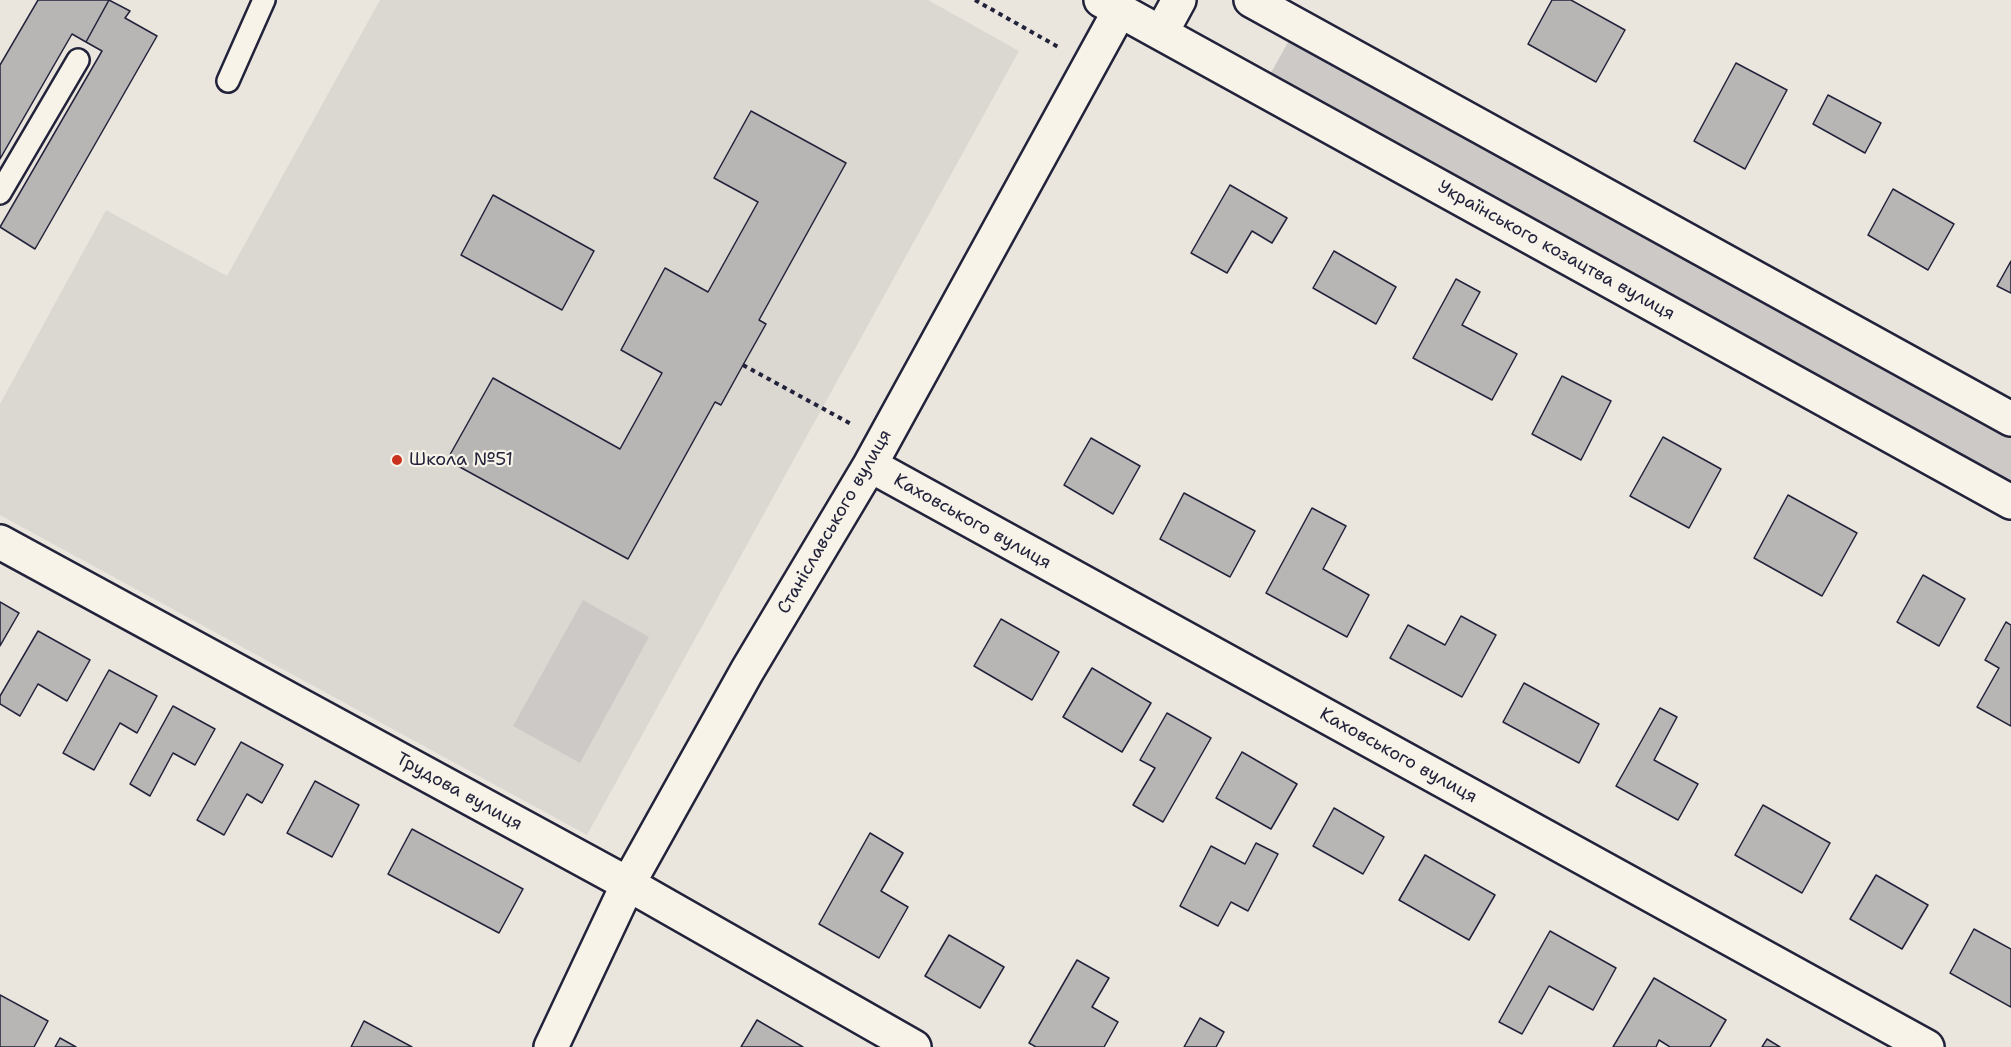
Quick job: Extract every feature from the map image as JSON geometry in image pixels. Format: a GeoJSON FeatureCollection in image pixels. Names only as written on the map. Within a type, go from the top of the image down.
{"type":"FeatureCollection","features":[{"type":"Feature","properties":{"kind":"street"},"geometry":{"type":"LineString","coordinates":[[1161,33],[1179,0]]}},
{"type":"Feature","properties":{"kind":"street"},"geometry":{"type":"LineString","coordinates":[[1251,0],[2011,419]]}},
{"type":"Feature","properties":{"kind":"street","name":"Українського козацтва вулиця"},"geometry":{"type":"LineString","coordinates":[[1116,3],[1161,33],[2011,502]]}},
{"type":"Feature","properties":{"kind":"street","name":"Станіславського вулиця"},"geometry":{"type":"LineString","coordinates":[[551,1047],[628,884],[747,671],[876,453],[1116,3]]}},
{"type":"Feature","properties":{"kind":"street","name":"Каховського вулиця"},"geometry":{"type":"LineString","coordinates":[[876,453],[1927,1047]]}},
{"type":"Feature","properties":{"kind":"street","name":"Трудова вулиця"},"geometry":{"type":"LineString","coordinates":[[0,542],[628,884],[914,1047]]}},
{"type":"Feature","properties":{"kind":"lane"},"geometry":{"type":"LineString","coordinates":[[228,81],[264,0]]}},
{"type":"Feature","properties":{"kind":"lane"},"geometry":{"type":"LineString","coordinates":[[0,193],[78,60]]}},
{"type":"Feature","properties":{"kind":"path"},"geometry":{"type":"LineString","coordinates":[[975,0],[1038,35]]}},
{"type":"Feature","properties":{"kind":"path"},"geometry":{"type":"LineString","coordinates":[[743,365],[876,453]]}},
{"type":"Feature","properties":{"kind":"shaded area","name":"Школа №51"},"geometry":{"type":"Polygon","coordinates":[[[380,0],[928,0],[1019,51],[587,835],[0,515],[0,404],[106,210],[227,276],[380,0]]]}},
{"type":"Feature","properties":{"kind":"shaded area"},"geometry":{"type":"Polygon","coordinates":[[[1292,35],[2011,431],[2011,488],[1268,78],[1292,35]]]}},
{"type":"Feature","properties":{"kind":"shaded area"},"geometry":{"type":"Polygon","coordinates":[[[583,600],[649,637],[580,763],[513,726],[583,600]]]}},
{"type":"Feature","properties":{"kind":"building"},"geometry":{"type":"Polygon","coordinates":[[[38,0],[109,0],[86,42],[72,34],[0,159],[0,65],[38,0]]]}},
{"type":"Feature","properties":{"kind":"building"},"geometry":{"type":"Polygon","coordinates":[[[109,0],[130,11],[125,18],[157,36],[35,249],[0,227],[102,51],[86,42],[109,0]]]}},
{"type":"Feature","properties":{"kind":"building"},"geometry":{"type":"Polygon","coordinates":[[[1552,0],[1571,0],[1625,30],[1596,82],[1528,44],[1552,0]]]}},
{"type":"Feature","properties":{"kind":"building"},"geometry":{"type":"Polygon","coordinates":[[[1736,63],[1787,90],[1745,169],[1694,141],[1736,63]]]}},
{"type":"Feature","properties":{"kind":"building"},"geometry":{"type":"Polygon","coordinates":[[[1828,95],[1881,123],[1865,153],[1813,124],[1828,95]]]}},
{"type":"Feature","properties":{"kind":"building"},"geometry":{"type":"Polygon","coordinates":[[[751,111],[846,163],[759,320],[766,324],[721,405],[715,402],[628,559],[447,460],[493,378],[620,449],[662,373],[621,350],[665,268],[708,292],[758,202],[714,178],[751,111]]]}},
{"type":"Feature","properties":{"kind":"building"},"geometry":{"type":"Polygon","coordinates":[[[1230,185],[1287,218],[1272,243],[1252,231],[1227,273],[1191,253],[1230,185]]]}},
{"type":"Feature","properties":{"kind":"building"},"geometry":{"type":"Polygon","coordinates":[[[1893,189],[1954,224],[1928,270],[1868,235],[1893,189]]]}},
{"type":"Feature","properties":{"kind":"building"},"geometry":{"type":"Polygon","coordinates":[[[493,195],[594,251],[562,310],[461,255],[493,195]]]}},
{"type":"Feature","properties":{"kind":"building"},"geometry":{"type":"Polygon","coordinates":[[[1334,251],[1396,287],[1376,324],[1313,288],[1334,251]]]}},
{"type":"Feature","properties":{"kind":"building"},"geometry":{"type":"Polygon","coordinates":[[[2011,261],[2011,293],[1997,286],[2011,261]]]}},
{"type":"Feature","properties":{"kind":"building"},"geometry":{"type":"Polygon","coordinates":[[[1456,279],[1480,292],[1462,325],[1517,354],[1492,400],[1413,358],[1456,279]]]}},
{"type":"Feature","properties":{"kind":"building"},"geometry":{"type":"Polygon","coordinates":[[[1562,376],[1611,401],[1581,460],[1532,434],[1562,376]]]}},
{"type":"Feature","properties":{"kind":"building"},"geometry":{"type":"Polygon","coordinates":[[[1663,437],[1721,469],[1689,528],[1630,496],[1663,437]]]}},
{"type":"Feature","properties":{"kind":"building"},"geometry":{"type":"Polygon","coordinates":[[[1091,438],[1140,466],[1113,514],[1064,485],[1091,438]]]}},
{"type":"Feature","properties":{"kind":"building"},"geometry":{"type":"Polygon","coordinates":[[[1184,493],[1255,531],[1230,577],[1160,539],[1184,493]]]}},
{"type":"Feature","properties":{"kind":"building"},"geometry":{"type":"Polygon","coordinates":[[[1788,495],[1857,533],[1822,596],[1754,558],[1788,495]]]}},
{"type":"Feature","properties":{"kind":"building"},"geometry":{"type":"Polygon","coordinates":[[[1312,508],[1346,526],[1323,569],[1369,595],[1347,637],[1266,593],[1312,508]]]}},
{"type":"Feature","properties":{"kind":"building"},"geometry":{"type":"Polygon","coordinates":[[[1923,575],[1965,599],[1939,646],[1897,622],[1923,575]]]}},
{"type":"Feature","properties":{"kind":"building"},"geometry":{"type":"Polygon","coordinates":[[[0,602],[19,613],[0,646],[0,602]]]}},
{"type":"Feature","properties":{"kind":"building"},"geometry":{"type":"Polygon","coordinates":[[[1461,616],[1496,635],[1462,697],[1390,658],[1408,625],[1445,645],[1461,616]]]}},
{"type":"Feature","properties":{"kind":"building"},"geometry":{"type":"Polygon","coordinates":[[[1001,619],[1059,652],[1032,700],[974,666],[1001,619]]]}},
{"type":"Feature","properties":{"kind":"building"},"geometry":{"type":"Polygon","coordinates":[[[2006,622],[2011,625],[2011,726],[1977,707],[1999,668],[1985,660],[2006,622]]]}},
{"type":"Feature","properties":{"kind":"building"},"geometry":{"type":"Polygon","coordinates":[[[38,631],[90,660],[67,701],[38,684],[20,716],[0,704],[0,696],[38,631]]]}},
{"type":"Feature","properties":{"kind":"building"},"geometry":{"type":"Polygon","coordinates":[[[1092,668],[1151,703],[1122,752],[1063,717],[1092,668]]]}},
{"type":"Feature","properties":{"kind":"building"},"geometry":{"type":"Polygon","coordinates":[[[109,670],[157,696],[137,733],[120,723],[94,770],[63,753],[109,670]]]}},
{"type":"Feature","properties":{"kind":"building"},"geometry":{"type":"Polygon","coordinates":[[[1524,683],[1599,724],[1579,763],[1503,722],[1524,683]]]}},
{"type":"Feature","properties":{"kind":"building"},"geometry":{"type":"Polygon","coordinates":[[[173,706],[215,729],[195,765],[173,753],[150,796],[130,784],[173,706]]]}},
{"type":"Feature","properties":{"kind":"building"},"geometry":{"type":"Polygon","coordinates":[[[1660,708],[1677,717],[1654,760],[1698,784],[1678,820],[1616,786],[1660,708]]]}},
{"type":"Feature","properties":{"kind":"building"},"geometry":{"type":"Polygon","coordinates":[[[1167,713],[1211,738],[1163,822],[1133,805],[1155,768],[1140,760],[1167,713]]]}},
{"type":"Feature","properties":{"kind":"building"},"geometry":{"type":"Polygon","coordinates":[[[241,742],[283,765],[262,803],[247,794],[224,835],[197,820],[241,742]]]}},
{"type":"Feature","properties":{"kind":"building"},"geometry":{"type":"Polygon","coordinates":[[[1242,752],[1297,784],[1271,829],[1216,798],[1242,752]]]}},
{"type":"Feature","properties":{"kind":"building"},"geometry":{"type":"Polygon","coordinates":[[[315,781],[359,805],[332,857],[287,833],[315,781]]]}},
{"type":"Feature","properties":{"kind":"building"},"geometry":{"type":"Polygon","coordinates":[[[1763,805],[1830,843],[1802,893],[1735,855],[1763,805]]]}},
{"type":"Feature","properties":{"kind":"building"},"geometry":{"type":"Polygon","coordinates":[[[1334,808],[1384,837],[1363,874],[1313,846],[1334,808]]]}},
{"type":"Feature","properties":{"kind":"building"},"geometry":{"type":"Polygon","coordinates":[[[412,829],[523,889],[499,933],[388,874],[412,829]]]}},
{"type":"Feature","properties":{"kind":"building"},"geometry":{"type":"Polygon","coordinates":[[[870,833],[903,853],[881,891],[908,907],[879,958],[819,924],[870,833]]]}},
{"type":"Feature","properties":{"kind":"building"},"geometry":{"type":"Polygon","coordinates":[[[1256,843],[1278,854],[1248,911],[1231,902],[1218,926],[1180,906],[1211,846],[1245,864],[1256,843]]]}},
{"type":"Feature","properties":{"kind":"building"},"geometry":{"type":"Polygon","coordinates":[[[1425,855],[1495,895],[1469,940],[1399,900],[1425,855]]]}},
{"type":"Feature","properties":{"kind":"building"},"geometry":{"type":"Polygon","coordinates":[[[1876,875],[1928,905],[1902,949],[1850,919],[1876,875]]]}},
{"type":"Feature","properties":{"kind":"building"},"geometry":{"type":"Polygon","coordinates":[[[1974,929],[2011,949],[2011,1007],[1950,973],[1974,929]]]}},
{"type":"Feature","properties":{"kind":"building"},"geometry":{"type":"Polygon","coordinates":[[[1550,931],[1616,968],[1593,1010],[1549,986],[1522,1034],[1499,1022],[1550,931]]]}},
{"type":"Feature","properties":{"kind":"building"},"geometry":{"type":"Polygon","coordinates":[[[949,935],[1004,967],[980,1008],[925,976],[949,935]]]}},
{"type":"Feature","properties":{"kind":"building"},"geometry":{"type":"Polygon","coordinates":[[[1077,960],[1109,978],[1092,1007],[1118,1022],[1104,1047],[1036,1047],[1029,1043],[1077,960]]]}},
{"type":"Feature","properties":{"kind":"building"},"geometry":{"type":"Polygon","coordinates":[[[1654,978],[1726,1020],[1710,1047],[1670,1047],[1659,1040],[1656,1047],[1613,1047],[1654,978]]]}},
{"type":"Feature","properties":{"kind":"building"},"geometry":{"type":"Polygon","coordinates":[[[0,995],[48,1021],[34,1047],[0,1047],[0,995]]]}},
{"type":"Feature","properties":{"kind":"building"},"geometry":{"type":"Polygon","coordinates":[[[1200,1018],[1224,1032],[1216,1047],[1184,1047],[1200,1018]]]}},
{"type":"Feature","properties":{"kind":"building"},"geometry":{"type":"Polygon","coordinates":[[[757,1020],[803,1047],[741,1047],[757,1020]]]}},
{"type":"Feature","properties":{"kind":"building"},"geometry":{"type":"Polygon","coordinates":[[[364,1021],[412,1047],[351,1047],[364,1021]]]}},
{"type":"Feature","properties":{"kind":"building"},"geometry":{"type":"Polygon","coordinates":[[[60,1038],[76,1047],[55,1047],[60,1038]]]}},
{"type":"Feature","properties":{"kind":"building"},"geometry":{"type":"Polygon","coordinates":[[[1767,1039],[1780,1047],[1762,1047],[1767,1039]]]}},
{"type":"Feature","properties":{"kind":"place","name":"Школа №51"},"geometry":{"type":"Point","coordinates":[397,460]}}]}
